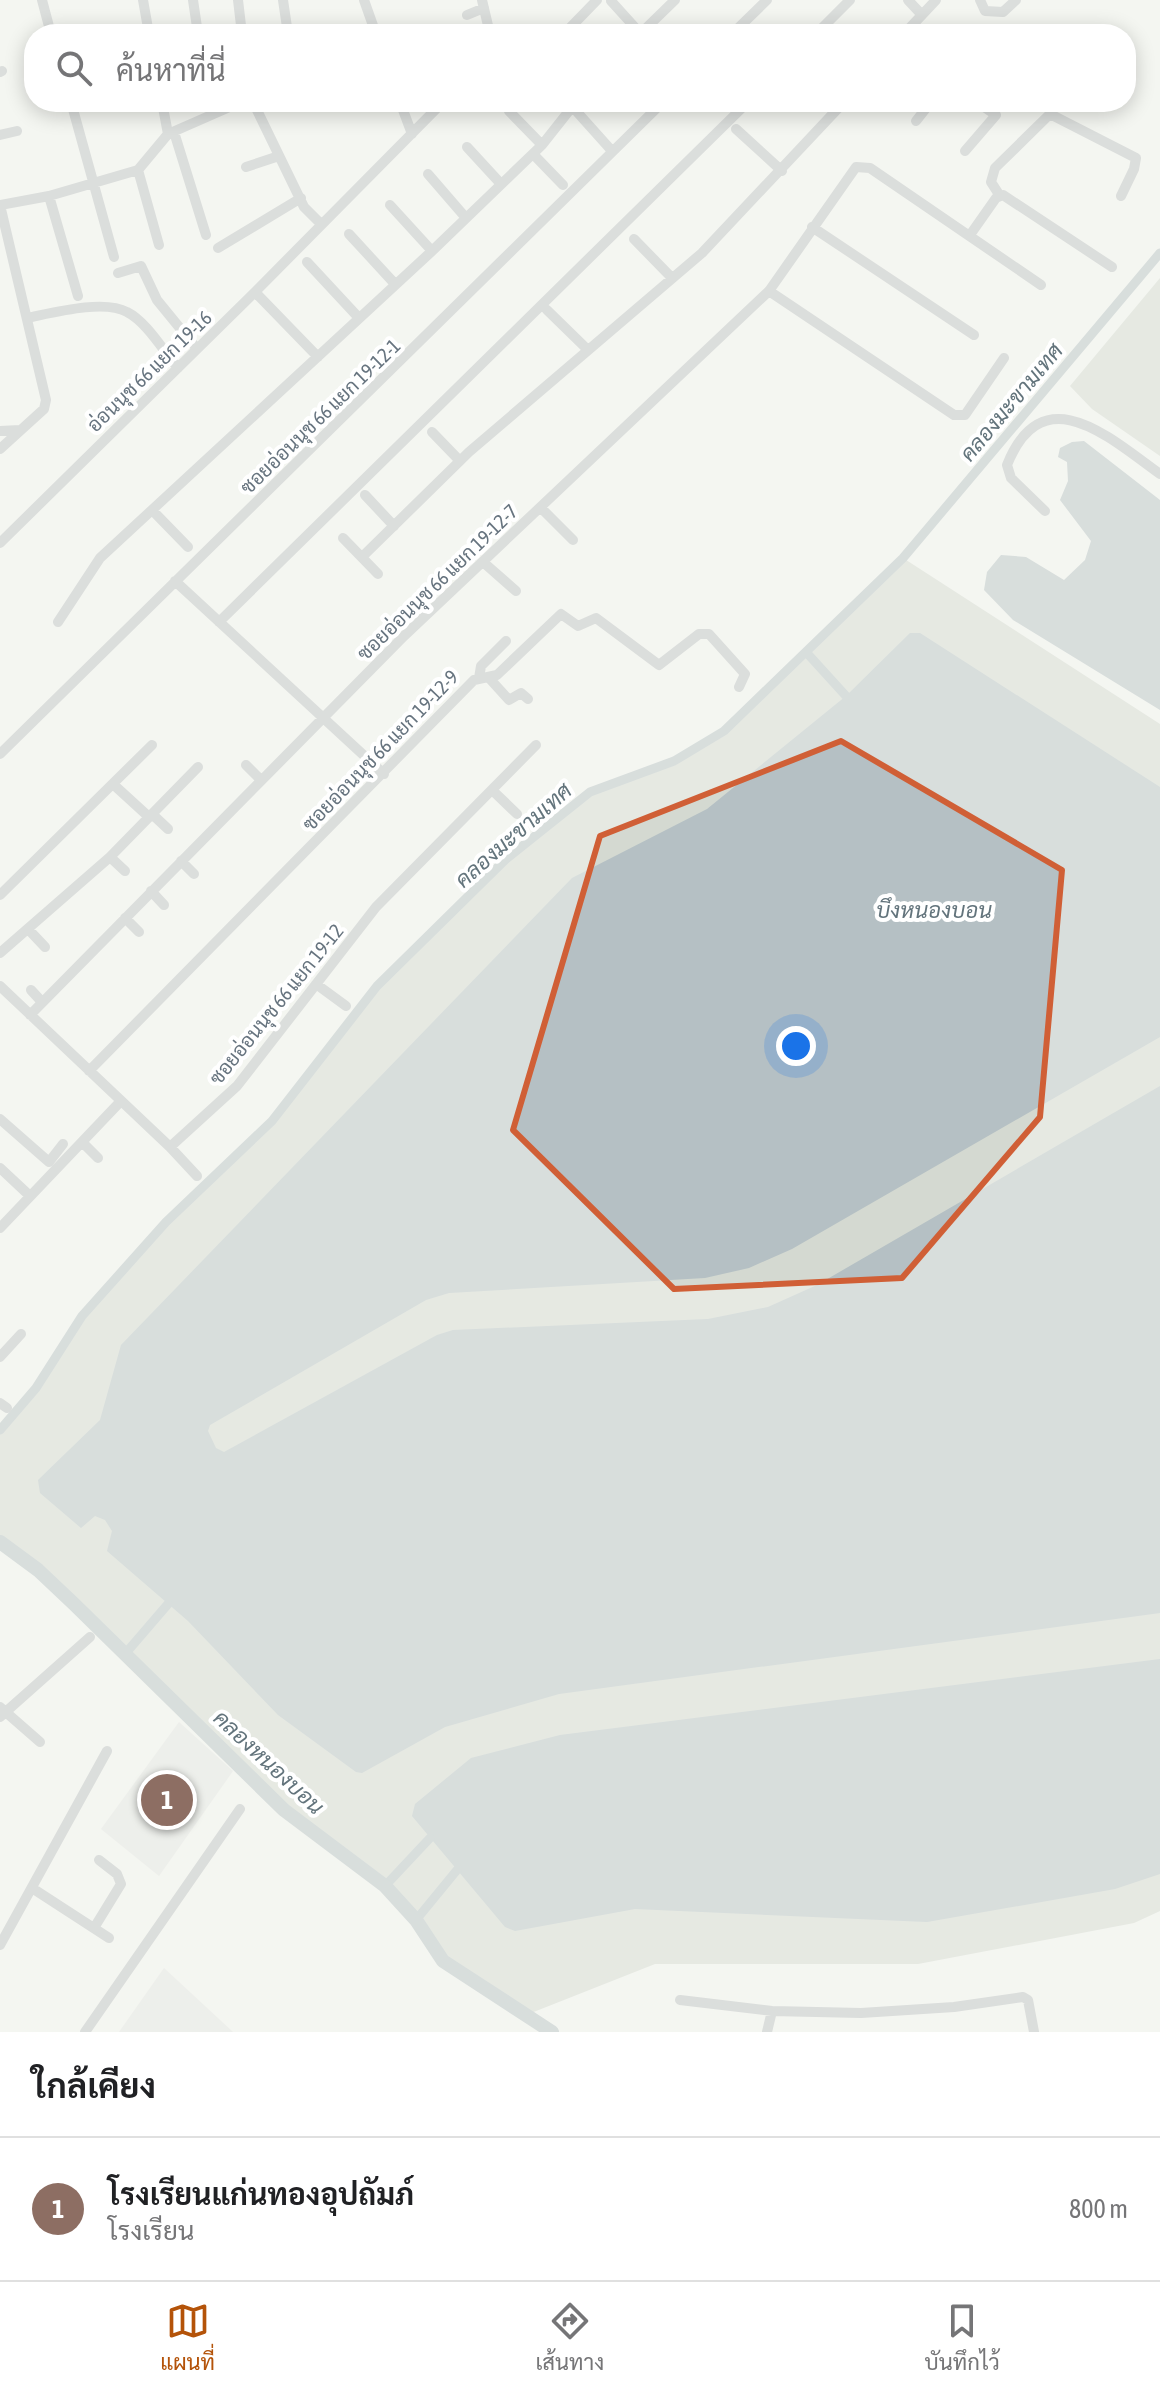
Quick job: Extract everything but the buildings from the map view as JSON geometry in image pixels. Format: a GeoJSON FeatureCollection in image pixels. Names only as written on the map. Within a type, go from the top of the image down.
{"type":"FeatureCollection","features":[{"type":"Feature","properties":{"kind":"street"},"geometry":{"type":"LineString","coordinates":[[42,0],[48,24]]}},
{"type":"Feature","properties":{"kind":"street"},"geometry":{"type":"LineString","coordinates":[[143,0],[147,24]]}},
{"type":"Feature","properties":{"kind":"street"},"geometry":{"type":"LineString","coordinates":[[193,0],[197,24]]}},
{"type":"Feature","properties":{"kind":"street"},"geometry":{"type":"LineString","coordinates":[[238,0],[241,24]]}},
{"type":"Feature","properties":{"kind":"street"},"geometry":{"type":"LineString","coordinates":[[283,0],[287,24]]}},
{"type":"Feature","properties":{"kind":"street"},"geometry":{"type":"LineString","coordinates":[[364,0],[372,24]]}},
{"type":"Feature","properties":{"kind":"street"},"geometry":{"type":"LineString","coordinates":[[574,24],[597,0]]}},
{"type":"Feature","properties":{"kind":"street"},"geometry":{"type":"LineString","coordinates":[[650,24],[675,0]]}},
{"type":"Feature","properties":{"kind":"street"},"geometry":{"type":"LineString","coordinates":[[742,24],[767,0]]}},
{"type":"Feature","properties":{"kind":"street"},"geometry":{"type":"LineString","coordinates":[[826,24],[850,0]]}},
{"type":"Feature","properties":{"kind":"street"},"geometry":{"type":"LineString","coordinates":[[908,0],[922,15]]}},
{"type":"Feature","properties":{"kind":"street"},"geometry":{"type":"LineString","coordinates":[[913,24],[936,0]]}},
{"type":"Feature","properties":{"kind":"street"},"geometry":{"type":"LineString","coordinates":[[980,0],[985,11],[1003,12],[1016,0]]}},
{"type":"Feature","properties":{"kind":"street"},"geometry":{"type":"LineString","coordinates":[[611,1],[631,24]]}},
{"type":"Feature","properties":{"kind":"street"},"geometry":{"type":"LineString","coordinates":[[467,15],[483,4],[488,24]]}},
{"type":"Feature","properties":{"kind":"street"},"geometry":{"type":"LineString","coordinates":[[74,112],[114,257]]}},
{"type":"Feature","properties":{"kind":"street"},"geometry":{"type":"LineString","coordinates":[[165,112],[206,235]]}},
{"type":"Feature","properties":{"kind":"street"},"geometry":{"type":"LineString","coordinates":[[210,112],[211,116]]}},
{"type":"Feature","properties":{"kind":"street"},"geometry":{"type":"LineString","coordinates":[[0,449],[44,409],[46,400],[0,205],[49,196],[138,170],[171,133],[220,112]]}},
{"type":"Feature","properties":{"kind":"street"},"geometry":{"type":"LineString","coordinates":[[258,112],[304,207],[321,224]]}},
{"type":"Feature","properties":{"kind":"street"},"geometry":{"type":"LineString","coordinates":[[404,112],[412,134]]}},
{"type":"Feature","properties":{"kind":"street","name":"อ่อนนุช 66 แยก 19-16"},"geometry":{"type":"LineString","coordinates":[[0,543],[433,112]]}},
{"type":"Feature","properties":{"kind":"street"},"geometry":{"type":"LineString","coordinates":[[510,112],[542,145]]}},
{"type":"Feature","properties":{"kind":"street"},"geometry":{"type":"LineString","coordinates":[[58,622],[100,558],[432,251],[542,145],[566,112]]}},
{"type":"Feature","properties":{"kind":"street"},"geometry":{"type":"LineString","coordinates":[[579,112],[612,151]]}},
{"type":"Feature","properties":{"kind":"street","name":"ซอยอ่อนนุช 66 แยก 19-12-1"},"geometry":{"type":"LineString","coordinates":[[0,754],[653,112]]}},
{"type":"Feature","properties":{"kind":"street"},"geometry":{"type":"LineString","coordinates":[[219,622],[738,112]]}},
{"type":"Feature","properties":{"kind":"street"},"geometry":{"type":"LineString","coordinates":[[362,557],[460,461],[672,278],[782,171],[835,112]]}},
{"type":"Feature","properties":{"kind":"street"},"geometry":{"type":"LineString","coordinates":[[916,121],[923,112]]}},
{"type":"Feature","properties":{"kind":"street"},"geometry":{"type":"LineString","coordinates":[[965,151],[996,115],[992,112]]}},
{"type":"Feature","properties":{"kind":"street"},"geometry":{"type":"LineString","coordinates":[[1112,267],[1000,196],[991,182],[995,168],[1050,114],[1136,158],[1121,196]]}},
{"type":"Feature","properties":{"kind":"street"},"geometry":{"type":"LineString","coordinates":[[736,129],[782,171]]}},
{"type":"Feature","properties":{"kind":"street"},"geometry":{"type":"LineString","coordinates":[[0,135],[17,131]]}},
{"type":"Feature","properties":{"kind":"street"},"geometry":{"type":"LineString","coordinates":[[467,147],[501,184]]}},
{"type":"Feature","properties":{"kind":"street"},"geometry":{"type":"LineString","coordinates":[[533,154],[563,185]]}},
{"type":"Feature","properties":{"kind":"street"},"geometry":{"type":"LineString","coordinates":[[246,167],[279,156]]}},
{"type":"Feature","properties":{"kind":"street","name":"ซอยอ่อนนุช 66 แยก 19-12-7"},"geometry":{"type":"LineString","coordinates":[[30,1015],[322,718],[769,291],[856,167],[870,168],[970,235]]}},
{"type":"Feature","properties":{"kind":"street"},"geometry":{"type":"LineString","coordinates":[[138,170],[159,245]]}},
{"type":"Feature","properties":{"kind":"street"},"geometry":{"type":"LineString","coordinates":[[428,174],[466,218]]}},
{"type":"Feature","properties":{"kind":"street"},"geometry":{"type":"LineString","coordinates":[[49,196],[78,296]]}},
{"type":"Feature","properties":{"kind":"street"},"geometry":{"type":"LineString","coordinates":[[1000,196],[970,235],[1041,285]]}},
{"type":"Feature","properties":{"kind":"street"},"geometry":{"type":"LineString","coordinates":[[218,248],[301,198]]}},
{"type":"Feature","properties":{"kind":"street"},"geometry":{"type":"LineString","coordinates":[[390,205],[432,251]]}},
{"type":"Feature","properties":{"kind":"street"},"geometry":{"type":"LineString","coordinates":[[812,227],[974,335]]}},
{"type":"Feature","properties":{"kind":"street"},"geometry":{"type":"LineString","coordinates":[[349,234],[395,284]]}},
{"type":"Feature","properties":{"kind":"street"},"geometry":{"type":"LineString","coordinates":[[634,239],[672,278]]}},
{"type":"Feature","properties":{"kind":"street"},"geometry":{"type":"LineString","coordinates":[[307,262],[359,318]]}},
{"type":"Feature","properties":{"kind":"street"},"geometry":{"type":"LineString","coordinates":[[118,273],[141,266],[157,300],[197,349]]}},
{"type":"Feature","properties":{"kind":"street"},"geometry":{"type":"LineString","coordinates":[[769,291],[954,415],[965,415],[1004,358]]}},
{"type":"Feature","properties":{"kind":"street"},"geometry":{"type":"LineString","coordinates":[[255,292],[318,357]]}},
{"type":"Feature","properties":{"kind":"street"},"geometry":{"type":"LineString","coordinates":[[27,318],[67,310],[123,310],[135,318],[178,368]]}},
{"type":"Feature","properties":{"kind":"street"},"geometry":{"type":"LineString","coordinates":[[547,310],[588,350]]}},
{"type":"Feature","properties":{"kind":"street"},"geometry":{"type":"LineString","coordinates":[[1045,511],[1011,478],[1007,465],[1022,439],[1047,420],[1067,416],[1086,425],[1160,474]]}},
{"type":"Feature","properties":{"kind":"street"},"geometry":{"type":"LineString","coordinates":[[0,431],[20,430]]}},
{"type":"Feature","properties":{"kind":"street"},"geometry":{"type":"LineString","coordinates":[[432,432],[460,461]]}},
{"type":"Feature","properties":{"kind":"street"},"geometry":{"type":"LineString","coordinates":[[365,495],[394,526]]}},
{"type":"Feature","properties":{"kind":"street"},"geometry":{"type":"LineString","coordinates":[[541,508],[573,540]]}},
{"type":"Feature","properties":{"kind":"street"},"geometry":{"type":"LineString","coordinates":[[153,511],[188,547]]}},
{"type":"Feature","properties":{"kind":"street"},"geometry":{"type":"LineString","coordinates":[[343,538],[378,574]]}},
{"type":"Feature","properties":{"kind":"street"},"geometry":{"type":"LineString","coordinates":[[483,562],[516,591]]}},
{"type":"Feature","properties":{"kind":"street"},"geometry":{"type":"LineString","coordinates":[[175,581],[384,774]]}},
{"type":"Feature","properties":{"kind":"street","name":"ซอยอ่อนนุช 66 แยก 19-12-9"},"geometry":{"type":"LineString","coordinates":[[89,1071],[384,774],[484,678],[563,614],[578,626],[596,618],[659,665],[699,634],[709,634],[745,674],[739,687]]}},
{"type":"Feature","properties":{"kind":"street"},"geometry":{"type":"LineString","coordinates":[[506,641],[481,666],[484,678],[509,700],[521,693],[528,699]]}},
{"type":"Feature","properties":{"kind":"street"},"geometry":{"type":"LineString","coordinates":[[0,895],[152,745]]}},
{"type":"Feature","properties":{"kind":"street","name":"ซอยอ่อนนุช 66 แยก 19-12"},"geometry":{"type":"LineString","coordinates":[[170,1147],[237,1086],[376,907],[536,745]]}},
{"type":"Feature","properties":{"kind":"street"},"geometry":{"type":"LineString","coordinates":[[246,765],[261,780]]}},
{"type":"Feature","properties":{"kind":"street"},"geometry":{"type":"LineString","coordinates":[[0,953],[110,857],[198,767]]}},
{"type":"Feature","properties":{"kind":"street"},"geometry":{"type":"LineString","coordinates":[[114,785],[168,829]]}},
{"type":"Feature","properties":{"kind":"street"},"geometry":{"type":"LineString","coordinates":[[492,790],[517,814]]}},
{"type":"Feature","properties":{"kind":"street"},"geometry":{"type":"LineString","coordinates":[[110,857],[125,871]]}},
{"type":"Feature","properties":{"kind":"street"},"geometry":{"type":"LineString","coordinates":[[181,861],[194,874]]}},
{"type":"Feature","properties":{"kind":"street"},"geometry":{"type":"LineString","coordinates":[[151,891],[164,905]]}},
{"type":"Feature","properties":{"kind":"street"},"geometry":{"type":"LineString","coordinates":[[125,918],[139,932]]}},
{"type":"Feature","properties":{"kind":"street"},"geometry":{"type":"LineString","coordinates":[[28,929],[45,947]]}},
{"type":"Feature","properties":{"kind":"street"},"geometry":{"type":"LineString","coordinates":[[316,984],[346,1006]]}},
{"type":"Feature","properties":{"kind":"street"},"geometry":{"type":"LineString","coordinates":[[0,986],[197,1176]]}},
{"type":"Feature","properties":{"kind":"street"},"geometry":{"type":"LineString","coordinates":[[31,990],[42,1002]]}},
{"type":"Feature","properties":{"kind":"street"},"geometry":{"type":"LineString","coordinates":[[0,1228],[120,1102]]}},
{"type":"Feature","properties":{"kind":"street"},"geometry":{"type":"LineString","coordinates":[[0,1119],[49,1162],[63,1144]]}},
{"type":"Feature","properties":{"kind":"street"},"geometry":{"type":"LineString","coordinates":[[82,1142],[98,1158]]}},
{"type":"Feature","properties":{"kind":"street"},"geometry":{"type":"LineString","coordinates":[[0,1168],[30,1196]]}},
{"type":"Feature","properties":{"kind":"street"},"geometry":{"type":"LineString","coordinates":[[0,1357],[21,1334]]}},
{"type":"Feature","properties":{"kind":"street"},"geometry":{"type":"LineString","coordinates":[[40,1742],[3,1711],[90,1637]]}},
{"type":"Feature","properties":{"kind":"street"},"geometry":{"type":"LineString","coordinates":[[0,1945],[107,1751]]}},
{"type":"Feature","properties":{"kind":"street"},"geometry":{"type":"LineString","coordinates":[[85,2032],[240,1809]]}},
{"type":"Feature","properties":{"kind":"street"},"geometry":{"type":"LineString","coordinates":[[94,1928],[121,1884],[117,1874],[99,1860]]}},
{"type":"Feature","properties":{"kind":"street"},"geometry":{"type":"LineString","coordinates":[[32,1888],[109,1938]]}},
{"type":"Feature","properties":{"kind":"street"},"geometry":{"type":"LineString","coordinates":[[680,2000],[772,2011],[861,2013],[954,2007],[1020,1996],[1028,2000],[1034,2032]]}},
{"type":"Feature","properties":{"kind":"street"},"geometry":{"type":"LineString","coordinates":[[770,2032],[772,2011]]}},
{"type":"Feature","properties":{"kind":"highlighted area"},"geometry":{"type":"Polygon","coordinates":[[[841,741],[1062,870],[1040,1117],[902,1278],[674,1289],[513,1130],[600,836],[841,741]]]}},
{"type":"Feature","properties":{"kind":"shaded area"},"geometry":{"type":"Polygon","coordinates":[[[1160,278],[1160,456],[1092,409],[1070,386],[1160,278]]]}},
{"type":"Feature","properties":{"kind":"shaded area","name":"บึงหนองบอน"},"geometry":{"type":"Polygon","coordinates":[[[903,558],[1160,724],[1160,1911],[1134,1923],[918,1964],[655,1964],[526,2015],[443,1961],[416,1920],[385,1886],[284,1810],[38,1570],[0,1543],[0,1430],[36,1387],[82,1316],[166,1222],[272,1121],[377,986],[505,860],[590,792],[674,761],[724,731],[903,558]]]}},
{"type":"Feature","properties":{"kind":"shaded area"},"geometry":{"type":"Polygon","coordinates":[[[179,1722],[233,1771],[159,1876],[101,1829],[179,1722]]]}},
{"type":"Feature","properties":{"kind":"shaded area"},"geometry":{"type":"Polygon","coordinates":[[[164,1968],[233,2032],[119,2032],[164,1968]]]}},
{"type":"Feature","properties":{"kind":"water"},"geometry":{"type":"Polygon","coordinates":[[[1084,441],[1160,500],[1160,710],[1013,620],[984,590],[987,572],[1001,555],[1026,557],[1064,580],[1085,560],[1091,541],[1060,500],[1068,481],[1067,462],[1058,457],[1060,448],[1084,441]]]}},
{"type":"Feature","properties":{"kind":"water","name":"บึงหนองบอน"},"geometry":{"type":"Polygon","coordinates":[[[910,633],[920,633],[1160,787],[1160,1037],[792,1249],[749,1268],[705,1278],[449,1293],[426,1300],[210,1425],[208,1431],[216,1448],[224,1452],[437,1335],[453,1330],[708,1319],[768,1307],[817,1285],[1160,1086],[1160,1613],[559,1694],[445,1727],[362,1773],[356,1772],[278,1715],[188,1621],[107,1551],[112,1531],[105,1520],[95,1516],[81,1528],[40,1493],[38,1480],[100,1420],[121,1345],[572,878],[707,809],[846,696],[910,633]]]}},
{"type":"Feature","properties":{"kind":"water"},"geometry":{"type":"Polygon","coordinates":[[[1160,1659],[1160,1874],[1115,1889],[927,1922],[635,1909],[515,1931],[505,1927],[412,1816],[415,1804],[471,1758],[560,1735],[1160,1659]]]}},
{"type":"Feature","properties":{"kind":"waterway","name":"คลองมะขามเทศ"},"geometry":{"type":"LineString","coordinates":[[0,1430],[36,1388],[82,1316],[166,1222],[272,1121],[377,986],[505,860],[590,792],[674,761],[724,731],[903,558],[1160,253]]}},
{"type":"Feature","properties":{"kind":"waterway"},"geometry":{"type":"LineString","coordinates":[[806,652],[846,696]]}},
{"type":"Feature","properties":{"kind":"waterway","name":"คลองหนองบอน"},"geometry":{"type":"LineString","coordinates":[[0,1542],[38,1570],[284,1810],[385,1886],[416,1920],[443,1961],[552,2032]]}},
{"type":"Feature","properties":{"kind":"waterway"},"geometry":{"type":"LineString","coordinates":[[125,1654],[168,1604]]}},
{"type":"Feature","properties":{"kind":"waterway"},"geometry":{"type":"LineString","coordinates":[[385,1886],[430,1838]]}},
{"type":"Feature","properties":{"kind":"waterway"},"geometry":{"type":"LineString","coordinates":[[416,1920],[457,1870]]}},
{"type":"Feature","properties":{"kind":"place","name":"โรงเรียนแก่นทองอุปถัมภ์"},"geometry":{"type":"Point","coordinates":[167,1800]}}]}
